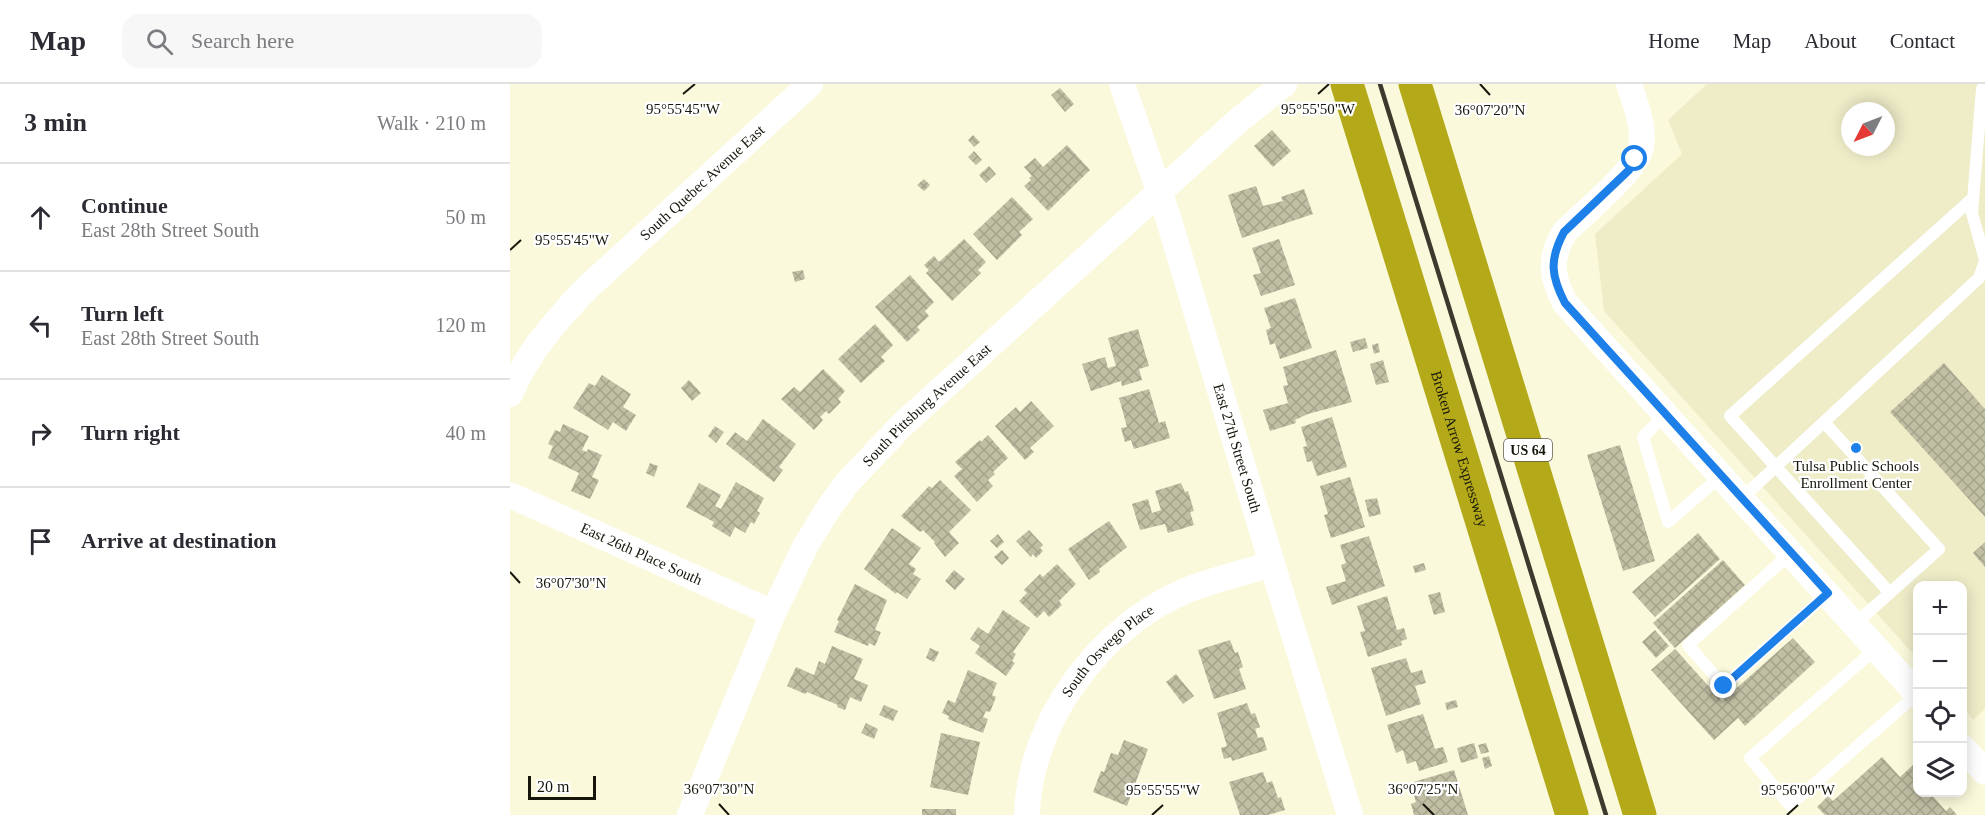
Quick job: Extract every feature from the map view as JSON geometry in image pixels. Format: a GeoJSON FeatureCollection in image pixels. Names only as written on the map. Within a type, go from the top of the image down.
{"type":"FeatureCollection","features":[{"type":"Feature","properties":{"kind":"highway","name":"US 64"},"geometry":{"type":"LineString","coordinates":[[1415,84],[1640,815]]}},
{"type":"Feature","properties":{"kind":"highway","name":"Broken Arrow Expressway"},"geometry":{"type":"LineString","coordinates":[[1349,90],[1572,815]]}},
{"type":"Feature","properties":{"kind":"street","name":"South Quebec Avenue East"},"geometry":{"type":"LineString","coordinates":[[510,394],[533,352],[558,318],[587,288],[810,84]]}},
{"type":"Feature","properties":{"kind":"street","name":"East 27th Street South"},"geometry":{"type":"LineString","coordinates":[[1122,84],[1160,192],[1350,815]]}},
{"type":"Feature","properties":{"kind":"street","name":"South Pittsburg Avenue East"},"geometry":{"type":"LineString","coordinates":[[690,815],[773,613],[806,545],[848,482],[902,425],[1239,120],[1284,84]]}},
{"type":"Feature","properties":{"kind":"street"},"geometry":{"type":"LineString","coordinates":[[1629,84],[1638,111],[1641,148],[1629,170],[1564,232],[1557,246],[1553,275],[1565,303],[1913,689]]}},
{"type":"Feature","properties":{"kind":"street","name":"East 26th Place South"},"geometry":{"type":"LineString","coordinates":[[510,495],[773,613]]}},
{"type":"Feature","properties":{"kind":"street","name":"South Oswego Place"},"geometry":{"type":"LineString","coordinates":[[1027,815],[1032,773],[1049,726],[1067,693],[1088,663],[1115,637],[1148,611],[1185,591],[1272,564]]}},
{"type":"Feature","properties":{"kind":"lane"},"geometry":{"type":"LineString","coordinates":[[1742,498],[1979,278],[1985,260],[1972,213],[1984,84]]}},
{"type":"Feature","properties":{"kind":"lane"},"geometry":{"type":"LineString","coordinates":[[1890,593],[1730,416],[1973,198]]}},
{"type":"Feature","properties":{"kind":"lane"},"geometry":{"type":"LineString","coordinates":[[1666,414],[1643,437],[1668,522],[1722,476]]}},
{"type":"Feature","properties":{"kind":"lane"},"geometry":{"type":"LineString","coordinates":[[1824,422],[1939,549],[1856,624]]}},
{"type":"Feature","properties":{"kind":"lane"},"geometry":{"type":"LineString","coordinates":[[1791,553],[1688,645],[1724,686],[1828,593]]}},
{"type":"Feature","properties":{"kind":"lane"},"geometry":{"type":"LineString","coordinates":[[1877,648],[1750,758],[1790,805],[1913,697]]}},
{"type":"Feature","properties":{"kind":"shaded area","name":"Tulsa Public Schools Enrollment Center"},"geometry":{"type":"Polygon","coordinates":[[[1707,84],[1985,84],[1985,709],[1973,720],[1967,712],[1967,581],[1913,581],[1913,654],[1604,311],[1595,234],[1682,154],[1668,120],[1707,84]]]}},
{"type":"Feature","properties":{"kind":"building"},"geometry":{"type":"Polygon","coordinates":[[[1060,88],[1074,104],[1065,112],[1051,95],[1060,88]]]}},
{"type":"Feature","properties":{"kind":"building"},"geometry":{"type":"Polygon","coordinates":[[[1272,130],[1291,151],[1273,167],[1254,146],[1272,130]]]}},
{"type":"Feature","properties":{"kind":"building"},"geometry":{"type":"Polygon","coordinates":[[[973,135],[980,142],[974,147],[968,140],[973,135]]]}},
{"type":"Feature","properties":{"kind":"building"},"geometry":{"type":"Polygon","coordinates":[[[1067,145],[1090,170],[1048,211],[1024,186],[1032,176],[1024,167],[1035,158],[1043,167],[1067,145]]]}},
{"type":"Feature","properties":{"kind":"building"},"geometry":{"type":"Polygon","coordinates":[[[974,151],[982,160],[976,165],[968,157],[974,151]]]}},
{"type":"Feature","properties":{"kind":"building"},"geometry":{"type":"Polygon","coordinates":[[[989,166],[996,174],[986,183],[979,175],[989,166]]]}},
{"type":"Feature","properties":{"kind":"building"},"geometry":{"type":"Polygon","coordinates":[[[924,179],[930,185],[924,191],[917,185],[924,179]]]}},
{"type":"Feature","properties":{"kind":"building"},"geometry":{"type":"Polygon","coordinates":[[[1256,186],[1263,206],[1283,201],[1281,197],[1304,189],[1313,214],[1242,238],[1228,195],[1256,186]]]}},
{"type":"Feature","properties":{"kind":"building"},"geometry":{"type":"Polygon","coordinates":[[[1012,197],[1033,219],[1019,232],[1022,235],[997,260],[973,234],[1012,197]]]}},
{"type":"Feature","properties":{"kind":"building"},"geometry":{"type":"Polygon","coordinates":[[[964,239],[986,262],[978,270],[981,273],[952,301],[926,273],[929,270],[924,265],[934,256],[939,262],[964,239]]]}},
{"type":"Feature","properties":{"kind":"building"},"geometry":{"type":"Polygon","coordinates":[[[1279,239],[1295,285],[1261,296],[1253,275],[1261,273],[1252,248],[1279,239]]]}},
{"type":"Feature","properties":{"kind":"building"},"geometry":{"type":"Polygon","coordinates":[[[803,270],[805,279],[795,282],[792,272],[803,270]]]}},
{"type":"Feature","properties":{"kind":"building"},"geometry":{"type":"Polygon","coordinates":[[[910,275],[934,302],[925,311],[929,316],[917,327],[920,330],[907,342],[875,307],[910,275]]]}},
{"type":"Feature","properties":{"kind":"building"},"geometry":{"type":"Polygon","coordinates":[[[1295,298],[1312,348],[1280,359],[1275,343],[1270,345],[1266,330],[1271,328],[1264,308],[1295,298]]]}},
{"type":"Feature","properties":{"kind":"building"},"geometry":{"type":"Polygon","coordinates":[[[875,324],[893,345],[881,357],[885,361],[861,383],[838,359],[875,324]]]}},
{"type":"Feature","properties":{"kind":"building"},"geometry":{"type":"Polygon","coordinates":[[[1138,329],[1149,366],[1139,369],[1142,380],[1122,386],[1121,381],[1091,391],[1082,364],[1105,357],[1108,368],[1116,366],[1108,338],[1138,329]]]}},
{"type":"Feature","properties":{"kind":"building"},"geometry":{"type":"Polygon","coordinates":[[[1365,338],[1368,348],[1353,352],[1350,342],[1365,338]]]}},
{"type":"Feature","properties":{"kind":"building"},"geometry":{"type":"Polygon","coordinates":[[[1378,343],[1380,352],[1374,354],[1372,345],[1378,343]]]}},
{"type":"Feature","properties":{"kind":"building"},"geometry":{"type":"Polygon","coordinates":[[[1336,350],[1352,402],[1308,414],[1295,420],[1296,423],[1270,431],[1263,410],[1288,403],[1283,386],[1288,385],[1283,367],[1336,350]]]}},
{"type":"Feature","properties":{"kind":"building"},"geometry":{"type":"Polygon","coordinates":[[[1383,360],[1389,382],[1376,385],[1370,364],[1383,360]]]}},
{"type":"Feature","properties":{"kind":"building"},"geometry":{"type":"Polygon","coordinates":[[[1944,363],[1985,409],[1985,517],[1890,412],[1944,363]]]}},
{"type":"Feature","properties":{"kind":"building"},"geometry":{"type":"Polygon","coordinates":[[[823,369],[845,391],[838,399],[841,402],[829,414],[826,411],[820,417],[823,420],[814,430],[781,399],[794,387],[800,392],[823,369]]]}},
{"type":"Feature","properties":{"kind":"building"},"geometry":{"type":"Polygon","coordinates":[[[602,375],[631,394],[623,407],[636,415],[626,431],[613,422],[608,430],[573,408],[589,383],[595,386],[602,375]]]}},
{"type":"Feature","properties":{"kind":"building"},"geometry":{"type":"Polygon","coordinates":[[[689,380],[701,393],[692,401],[681,388],[689,380]]]}},
{"type":"Feature","properties":{"kind":"building"},"geometry":{"type":"Polygon","coordinates":[[[1149,389],[1159,423],[1165,421],[1170,438],[1134,449],[1131,440],[1125,442],[1121,428],[1127,427],[1119,398],[1149,389]]]}},
{"type":"Feature","properties":{"kind":"building"},"geometry":{"type":"Polygon","coordinates":[[[1031,401],[1054,426],[1030,448],[1034,452],[1025,460],[995,426],[1016,407],[1020,412],[1031,401]]]}},
{"type":"Feature","properties":{"kind":"building"},"geometry":{"type":"Polygon","coordinates":[[[1332,417],[1347,467],[1317,476],[1312,461],[1307,462],[1303,447],[1307,446],[1301,427],[1332,417]]]}},
{"type":"Feature","properties":{"kind":"building"},"geometry":{"type":"Polygon","coordinates":[[[763,419],[796,444],[779,467],[783,470],[774,482],[726,444],[735,432],[747,441],[763,419]]]}},
{"type":"Feature","properties":{"kind":"building"},"geometry":{"type":"Polygon","coordinates":[[[563,424],[589,436],[582,450],[587,452],[588,449],[602,455],[592,477],[599,480],[590,499],[571,491],[579,473],[548,458],[553,446],[548,444],[555,430],[560,432],[563,424]]]}},
{"type":"Feature","properties":{"kind":"building"},"geometry":{"type":"Polygon","coordinates":[[[715,426],[724,432],[716,443],[708,436],[715,426]]]}},
{"type":"Feature","properties":{"kind":"building"},"geometry":{"type":"Polygon","coordinates":[[[988,435],[1008,458],[993,472],[995,474],[988,480],[993,486],[977,502],[954,476],[962,469],[955,462],[988,435]]]}},
{"type":"Feature","properties":{"kind":"building"},"geometry":{"type":"Polygon","coordinates":[[[1620,445],[1655,561],[1623,571],[1587,455],[1620,445]]]}},
{"type":"Feature","properties":{"kind":"building"},"geometry":{"type":"Polygon","coordinates":[[[650,463],[658,466],[654,477],[646,473],[650,463]]]}},
{"type":"Feature","properties":{"kind":"building"},"geometry":{"type":"Polygon","coordinates":[[[1350,477],[1365,527],[1331,538],[1324,515],[1328,514],[1320,486],[1350,477]]]}},
{"type":"Feature","properties":{"kind":"building"},"geometry":{"type":"Polygon","coordinates":[[[940,480],[971,510],[949,532],[959,543],[945,557],[923,530],[920,532],[901,516],[929,486],[932,488],[940,480]]]}},
{"type":"Feature","properties":{"kind":"building"},"geometry":{"type":"Polygon","coordinates":[[[736,482],[764,498],[757,511],[760,513],[745,533],[735,527],[730,537],[712,526],[714,522],[686,507],[699,483],[721,495],[715,506],[721,509],[736,482]]]}},
{"type":"Feature","properties":{"kind":"building"},"geometry":{"type":"Polygon","coordinates":[[[1181,483],[1185,492],[1188,491],[1194,511],[1190,512],[1194,525],[1168,533],[1165,524],[1140,530],[1132,504],[1148,499],[1152,513],[1161,510],[1155,491],[1181,483]]]}},
{"type":"Feature","properties":{"kind":"building"},"geometry":{"type":"Polygon","coordinates":[[[1377,498],[1381,514],[1369,517],[1365,500],[1377,498]]]}},
{"type":"Feature","properties":{"kind":"building"},"geometry":{"type":"Polygon","coordinates":[[[1109,521],[1127,547],[1089,580],[1068,549],[1109,521]]]}},
{"type":"Feature","properties":{"kind":"building"},"geometry":{"type":"Polygon","coordinates":[[[892,528],[921,548],[909,564],[916,569],[913,574],[921,579],[907,599],[897,592],[896,594],[864,569],[892,528]]]}},
{"type":"Feature","properties":{"kind":"building"},"geometry":{"type":"Polygon","coordinates":[[[1029,530],[1043,545],[1040,548],[1043,551],[1036,558],[1033,554],[1031,557],[1016,541],[1029,530]]]}},
{"type":"Feature","properties":{"kind":"building"},"geometry":{"type":"Polygon","coordinates":[[[1698,533],[1720,559],[1655,617],[1632,592],[1698,533]]]}},
{"type":"Feature","properties":{"kind":"building"},"geometry":{"type":"Polygon","coordinates":[[[998,534],[1004,542],[997,548],[990,541],[998,534]]]}},
{"type":"Feature","properties":{"kind":"building"},"geometry":{"type":"Polygon","coordinates":[[[1369,536],[1385,586],[1332,605],[1326,587],[1346,581],[1341,565],[1346,563],[1340,545],[1369,536]]]}},
{"type":"Feature","properties":{"kind":"building"},"geometry":{"type":"Polygon","coordinates":[[[1985,542],[1985,567],[1973,553],[1985,542]]]}},
{"type":"Feature","properties":{"kind":"building"},"geometry":{"type":"Polygon","coordinates":[[[1002,550],[1009,558],[1002,565],[994,557],[1002,550]]]}},
{"type":"Feature","properties":{"kind":"building"},"geometry":{"type":"Polygon","coordinates":[[[1723,560],[1745,585],[1675,648],[1653,623],[1723,560]]]}},
{"type":"Feature","properties":{"kind":"building"},"geometry":{"type":"Polygon","coordinates":[[[1424,563],[1426,570],[1415,573],[1413,566],[1424,563]]]}},
{"type":"Feature","properties":{"kind":"building"},"geometry":{"type":"Polygon","coordinates":[[[1057,564],[1076,584],[1059,601],[1062,605],[1049,617],[1044,611],[1037,618],[1019,601],[1027,593],[1024,590],[1040,574],[1043,577],[1057,564]]]}},
{"type":"Feature","properties":{"kind":"building"},"geometry":{"type":"Polygon","coordinates":[[[954,570],[965,579],[955,590],[945,581],[954,570]]]}},
{"type":"Feature","properties":{"kind":"building"},"geometry":{"type":"Polygon","coordinates":[[[855,584],[887,600],[875,630],[881,632],[875,646],[869,643],[868,646],[834,632],[839,621],[837,620],[855,584]]]}},
{"type":"Feature","properties":{"kind":"building"},"geometry":{"type":"Polygon","coordinates":[[[1440,592],[1445,612],[1434,615],[1428,595],[1440,592]]]}},
{"type":"Feature","properties":{"kind":"building"},"geometry":{"type":"Polygon","coordinates":[[[1387,596],[1397,630],[1404,628],[1407,639],[1401,641],[1402,645],[1368,657],[1360,632],[1365,631],[1357,606],[1387,596]]]}},
{"type":"Feature","properties":{"kind":"building"},"geometry":{"type":"Polygon","coordinates":[[[1003,610],[1030,628],[1013,652],[1016,654],[1012,661],[1015,663],[1006,676],[975,653],[980,646],[970,639],[978,627],[988,634],[1003,610]]]}},
{"type":"Feature","properties":{"kind":"building"},"geometry":{"type":"Polygon","coordinates":[[[1655,630],[1669,646],[1656,658],[1642,642],[1655,630]]]}},
{"type":"Feature","properties":{"kind":"building"},"geometry":{"type":"Polygon","coordinates":[[[1793,638],[1815,662],[1745,726],[1738,718],[1714,740],[1651,670],[1675,649],[1722,701],[1793,638]]]}},
{"type":"Feature","properties":{"kind":"building"},"geometry":{"type":"Polygon","coordinates":[[[1230,640],[1235,653],[1238,652],[1243,667],[1239,669],[1246,689],[1214,699],[1198,650],[1230,640]]]}},
{"type":"Feature","properties":{"kind":"building"},"geometry":{"type":"Polygon","coordinates":[[[832,646],[863,659],[854,679],[868,685],[861,702],[850,697],[845,710],[807,692],[805,694],[787,686],[796,667],[814,675],[819,661],[825,664],[832,646]]]}},
{"type":"Feature","properties":{"kind":"building"},"geometry":{"type":"Polygon","coordinates":[[[930,648],[939,652],[934,662],[926,658],[930,648]]]}},
{"type":"Feature","properties":{"kind":"building"},"geometry":{"type":"Polygon","coordinates":[[[1406,658],[1411,673],[1422,670],[1426,683],[1415,686],[1421,704],[1386,716],[1371,668],[1406,658]]]}},
{"type":"Feature","properties":{"kind":"building"},"geometry":{"type":"Polygon","coordinates":[[[968,670],[997,683],[992,695],[996,697],[990,712],[986,711],[983,717],[988,719],[983,733],[948,719],[949,716],[942,713],[948,700],[955,703],[968,670]]]}},
{"type":"Feature","properties":{"kind":"building"},"geometry":{"type":"Polygon","coordinates":[[[1176,674],[1194,696],[1183,704],[1166,682],[1176,674]]]}},
{"type":"Feature","properties":{"kind":"building"},"geometry":{"type":"Polygon","coordinates":[[[1456,700],[1458,707],[1447,710],[1445,703],[1456,700]]]}},
{"type":"Feature","properties":{"kind":"building"},"geometry":{"type":"Polygon","coordinates":[[[1247,703],[1251,714],[1255,713],[1260,727],[1255,729],[1258,738],[1263,737],[1267,750],[1232,761],[1231,757],[1224,759],[1221,748],[1227,746],[1217,713],[1247,703]]]}},
{"type":"Feature","properties":{"kind":"building"},"geometry":{"type":"Polygon","coordinates":[[[884,705],[898,711],[893,721],[879,715],[884,705]]]}},
{"type":"Feature","properties":{"kind":"building"},"geometry":{"type":"Polygon","coordinates":[[[1423,714],[1435,749],[1443,747],[1448,762],[1419,771],[1416,761],[1407,764],[1403,750],[1396,753],[1387,725],[1423,714]]]}},
{"type":"Feature","properties":{"kind":"building"},"geometry":{"type":"Polygon","coordinates":[[[866,723],[878,729],[874,739],[861,733],[866,723]]]}},
{"type":"Feature","properties":{"kind":"building"},"geometry":{"type":"Polygon","coordinates":[[[941,733],[980,742],[968,795],[930,787],[941,733]]]}},
{"type":"Feature","properties":{"kind":"building"},"geometry":{"type":"Polygon","coordinates":[[[1124,740],[1148,749],[1127,806],[1093,792],[1111,753],[1118,755],[1124,740]]]}},
{"type":"Feature","properties":{"kind":"building"},"geometry":{"type":"Polygon","coordinates":[[[1474,743],[1478,758],[1461,763],[1457,748],[1474,743]]]}},
{"type":"Feature","properties":{"kind":"building"},"geometry":{"type":"Polygon","coordinates":[[[1486,743],[1489,752],[1481,754],[1478,745],[1486,743]]]}},
{"type":"Feature","properties":{"kind":"building"},"geometry":{"type":"Polygon","coordinates":[[[1489,756],[1492,766],[1485,769],[1482,758],[1489,756]]]}},
{"type":"Feature","properties":{"kind":"building"},"geometry":{"type":"Polygon","coordinates":[[[1882,757],[1900,777],[1913,765],[1913,797],[1933,797],[1946,811],[1950,807],[1957,815],[1825,815],[1817,807],[1828,796],[1833,801],[1882,757]]]}},
{"type":"Feature","properties":{"kind":"building"},"geometry":{"type":"Polygon","coordinates":[[[1454,770],[1468,815],[1414,815],[1411,804],[1416,802],[1410,783],[1454,770]]]}},
{"type":"Feature","properties":{"kind":"building"},"geometry":{"type":"Polygon","coordinates":[[[1263,772],[1267,783],[1272,781],[1285,810],[1268,815],[1240,815],[1229,782],[1263,772]]]}},
{"type":"Feature","properties":{"kind":"building"},"geometry":{"type":"Polygon","coordinates":[[[922,809],[956,809],[956,815],[922,815],[922,809]]]}},
{"type":"Feature","properties":{"kind":"railway"},"geometry":{"type":"LineString","coordinates":[[1380,84],[1606,815]]}},
{"type":"Feature","properties":{"kind":"place","name":"Tulsa Public Schools Enrollment Center"},"geometry":{"type":"Point","coordinates":[1856,448]}},
{"type":"Feature","properties":{"kind":"route"},"geometry":{"type":"LineString","coordinates":[[1635,159],[1629,170],[1564,232],[1557,246],[1554,261],[1553,275],[1558,290],[1565,303],[1828,593],[1724,686]]}}]}
